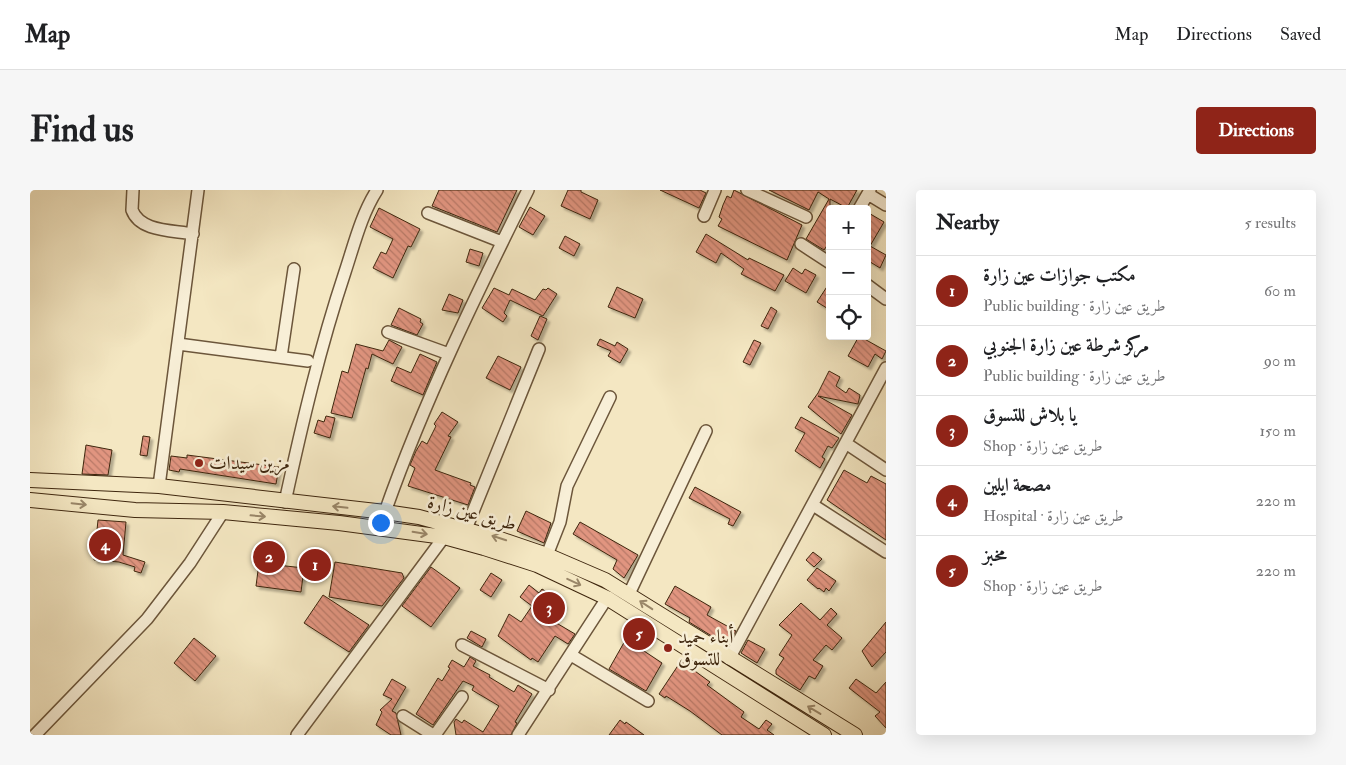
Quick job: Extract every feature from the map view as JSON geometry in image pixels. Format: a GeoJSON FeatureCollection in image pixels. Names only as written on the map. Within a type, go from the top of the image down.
{"type":"FeatureCollection","features":[{"type":"Feature","properties":{"kind":"main road","name":"طريق عين زارة"},"geometry":{"type":"LineString","coordinates":[[30,480],[159,486],[385,512],[466,529],[546,555],[604,580],[855,735]]}},
{"type":"Feature","properties":{"kind":"main road"},"geometry":{"type":"LineString","coordinates":[[135,510],[130,497],[135,489],[143,486]]}},
{"type":"Feature","properties":{"kind":"main road","name":"طريق عين زارة"},"geometry":{"type":"LineString","coordinates":[[30,500],[135,510],[223,512],[339,523],[444,538],[536,565],[607,598],[824,735]]}},
{"type":"Feature","properties":{"kind":"street"},"geometry":{"type":"LineString","coordinates":[[133,190],[132,210],[141,223],[149,227],[193,234]]}},
{"type":"Feature","properties":{"kind":"street"},"geometry":{"type":"LineString","coordinates":[[159,486],[198,190]]}},
{"type":"Feature","properties":{"kind":"street"},"geometry":{"type":"LineString","coordinates":[[286,502],[310,394],[329,322],[364,215],[377,190]]}},
{"type":"Feature","properties":{"kind":"street"},"geometry":{"type":"LineString","coordinates":[[385,512],[404,459],[475,294],[528,190]]}},
{"type":"Feature","properties":{"kind":"street"},"geometry":{"type":"LineString","coordinates":[[704,216],[715,190]]}},
{"type":"Feature","properties":{"kind":"street"},"geometry":{"type":"LineString","coordinates":[[747,190],[806,217]]}},
{"type":"Feature","properties":{"kind":"street"},"geometry":{"type":"LineString","coordinates":[[861,205],[869,192],[886,205]]}},
{"type":"Feature","properties":{"kind":"street"},"geometry":{"type":"LineString","coordinates":[[428,213],[502,242]]}},
{"type":"Feature","properties":{"kind":"street"},"geometry":{"type":"LineString","coordinates":[[801,244],[826,259]]}},
{"type":"Feature","properties":{"kind":"street"},"geometry":{"type":"LineString","coordinates":[[282,357],[294,269]]}},
{"type":"Feature","properties":{"kind":"street"},"geometry":{"type":"LineString","coordinates":[[871,289],[886,299]]}},
{"type":"Feature","properties":{"kind":"street"},"geometry":{"type":"LineString","coordinates":[[388,332],[449,354]]}},
{"type":"Feature","properties":{"kind":"street"},"geometry":{"type":"LineString","coordinates":[[178,344],[308,361]]}},
{"type":"Feature","properties":{"kind":"street"},"geometry":{"type":"LineString","coordinates":[[466,529],[539,349]]}},
{"type":"Feature","properties":{"kind":"street"},"geometry":{"type":"LineString","coordinates":[[730,659],[847,444],[886,368]]}},
{"type":"Feature","properties":{"kind":"street"},"geometry":{"type":"LineString","coordinates":[[546,555],[560,522],[567,486],[610,397]]}},
{"type":"Feature","properties":{"kind":"street"},"geometry":{"type":"LineString","coordinates":[[628,594],[706,431]]}},
{"type":"Feature","properties":{"kind":"street"},"geometry":{"type":"LineString","coordinates":[[847,444],[886,470]]}},
{"type":"Feature","properties":{"kind":"street"},"geometry":{"type":"LineString","coordinates":[[813,505],[886,552]]}},
{"type":"Feature","properties":{"kind":"street"},"geometry":{"type":"LineString","coordinates":[[35,735],[146,619],[190,563],[223,512]]}},
{"type":"Feature","properties":{"kind":"street"},"geometry":{"type":"LineString","coordinates":[[300,734],[444,538]]}},
{"type":"Feature","properties":{"kind":"street"},"geometry":{"type":"LineString","coordinates":[[518,735],[607,598]]}},
{"type":"Feature","properties":{"kind":"street"},"geometry":{"type":"LineString","coordinates":[[462,645],[549,690]]}},
{"type":"Feature","properties":{"kind":"street"},"geometry":{"type":"LineString","coordinates":[[571,655],[648,701]]}},
{"type":"Feature","properties":{"kind":"street"},"geometry":{"type":"LineString","coordinates":[[403,716],[434,735],[462,697]]}},
{"type":"Feature","properties":{"kind":"building"},"geometry":{"type":"Polygon","coordinates":[[[439,190],[517,190],[497,232],[432,206],[439,190]]]}},
{"type":"Feature","properties":{"kind":"building"},"geometry":{"type":"Polygon","coordinates":[[[568,190],[581,190],[581,192],[598,200],[590,219],[561,206],[568,190]]]}},
{"type":"Feature","properties":{"kind":"building"},"geometry":{"type":"Polygon","coordinates":[[[660,190],[700,190],[706,193],[699,208],[660,190]]]}},
{"type":"Feature","properties":{"kind":"building"},"geometry":{"type":"Polygon","coordinates":[[[734,190],[802,225],[787,260],[718,226],[722,219],[719,217],[727,196],[731,198],[734,190]]]}},
{"type":"Feature","properties":{"kind":"building"},"geometry":{"type":"Polygon","coordinates":[[[769,190],[857,190],[849,205],[841,205],[830,199],[830,205],[826,205],[826,247],[824,250],[806,239],[829,199],[818,192],[809,210],[769,190]]]}},
{"type":"Feature","properties":{"kind":"building"},"geometry":{"type":"Polygon","coordinates":[[[530,207],[545,216],[533,235],[519,227],[530,207]]]}},
{"type":"Feature","properties":{"kind":"building"},"geometry":{"type":"Polygon","coordinates":[[[379,208],[420,229],[411,247],[408,246],[393,278],[373,268],[381,252],[386,254],[393,239],[370,227],[379,208]]]}},
{"type":"Feature","properties":{"kind":"building"},"geometry":{"type":"Polygon","coordinates":[[[871,214],[884,222],[871,244],[871,214]]]}},
{"type":"Feature","properties":{"kind":"building"},"geometry":{"type":"Polygon","coordinates":[[[706,234],[748,260],[749,258],[784,275],[775,291],[741,274],[744,269],[721,253],[716,263],[696,252],[706,234]]]}},
{"type":"Feature","properties":{"kind":"building"},"geometry":{"type":"Polygon","coordinates":[[[565,236],[580,244],[574,256],[559,248],[565,236]]]}},
{"type":"Feature","properties":{"kind":"building"},"geometry":{"type":"Polygon","coordinates":[[[871,247],[886,255],[880,268],[871,262],[871,247]]]}},
{"type":"Feature","properties":{"kind":"building"},"geometry":{"type":"Polygon","coordinates":[[[470,249],[483,253],[479,266],[466,262],[470,249]]]}},
{"type":"Feature","properties":{"kind":"building"},"geometry":{"type":"Polygon","coordinates":[[[793,268],[802,274],[805,269],[816,275],[806,293],[785,281],[793,268]]]}},
{"type":"Feature","properties":{"kind":"building"},"geometry":{"type":"Polygon","coordinates":[[[617,287],[643,299],[635,318],[608,307],[617,287]]]}},
{"type":"Feature","properties":{"kind":"building"},"geometry":{"type":"Polygon","coordinates":[[[494,288],[509,295],[512,289],[535,300],[543,289],[546,290],[548,288],[557,294],[543,316],[510,300],[504,313],[507,316],[503,322],[482,308],[494,288]]]}},
{"type":"Feature","properties":{"kind":"building"},"geometry":{"type":"Polygon","coordinates":[[[826,288],[826,308],[817,302],[826,288]]]}},
{"type":"Feature","properties":{"kind":"building"},"geometry":{"type":"Polygon","coordinates":[[[449,294],[463,300],[458,313],[442,310],[449,294]]]}},
{"type":"Feature","properties":{"kind":"building"},"geometry":{"type":"Polygon","coordinates":[[[771,307],[777,311],[768,329],[761,326],[771,307]]]}},
{"type":"Feature","properties":{"kind":"building"},"geometry":{"type":"Polygon","coordinates":[[[399,308],[421,319],[420,322],[423,324],[417,335],[391,325],[399,308]]]}},
{"type":"Feature","properties":{"kind":"building"},"geometry":{"type":"Polygon","coordinates":[[[540,316],[547,319],[538,340],[531,336],[540,316]]]}},
{"type":"Feature","properties":{"kind":"building"},"geometry":{"type":"Polygon","coordinates":[[[600,339],[615,346],[617,342],[628,349],[620,363],[608,356],[611,351],[597,345],[600,339]]]}},
{"type":"Feature","properties":{"kind":"building"},"geometry":{"type":"Polygon","coordinates":[[[389,340],[402,347],[393,364],[372,354],[368,369],[366,368],[352,418],[331,413],[342,371],[348,373],[356,344],[383,351],[389,340]]]}},
{"type":"Feature","properties":{"kind":"building"},"geometry":{"type":"Polygon","coordinates":[[[754,340],[761,343],[750,365],[743,362],[754,340]]]}},
{"type":"Feature","properties":{"kind":"building"},"geometry":{"type":"Polygon","coordinates":[[[857,340],[866,340],[886,351],[882,359],[875,354],[868,367],[848,356],[857,340]]]}},
{"type":"Feature","properties":{"kind":"building"},"geometry":{"type":"Polygon","coordinates":[[[420,354],[437,362],[423,395],[391,381],[397,367],[411,373],[420,354]]]}},
{"type":"Feature","properties":{"kind":"building"},"geometry":{"type":"Polygon","coordinates":[[[498,356],[521,367],[510,390],[486,378],[498,356]]]}},
{"type":"Feature","properties":{"kind":"building"},"geometry":{"type":"Polygon","coordinates":[[[829,371],[840,377],[836,386],[846,393],[849,388],[860,395],[858,404],[818,396],[852,415],[841,434],[808,407],[818,393],[829,371]]]}},
{"type":"Feature","properties":{"kind":"building"},"geometry":{"type":"Polygon","coordinates":[[[442,412],[458,422],[448,436],[451,437],[435,470],[471,483],[470,485],[475,487],[468,505],[408,486],[415,468],[410,465],[416,451],[422,441],[427,444],[436,426],[434,424],[442,412]]]}},
{"type":"Feature","properties":{"kind":"building"},"geometry":{"type":"Polygon","coordinates":[[[326,416],[335,418],[330,438],[314,433],[318,420],[324,422],[326,416]]]}},
{"type":"Feature","properties":{"kind":"building"},"geometry":{"type":"Polygon","coordinates":[[[801,417],[839,438],[832,448],[828,446],[822,457],[825,459],[820,468],[795,451],[805,433],[795,428],[801,417]]]}},
{"type":"Feature","properties":{"kind":"building"},"geometry":{"type":"Polygon","coordinates":[[[143,436],[150,437],[147,456],[140,455],[143,436]]]}},
{"type":"Feature","properties":{"kind":"building"},"geometry":{"type":"Polygon","coordinates":[[[86,445],[112,450],[108,475],[82,474],[86,445]]]}},
{"type":"Feature","properties":{"kind":"building"},"geometry":{"type":"Polygon","coordinates":[[[187,455],[279,467],[276,484],[180,469],[179,472],[169,470],[171,456],[187,458],[187,455]]]}},
{"type":"Feature","properties":{"kind":"building"},"geometry":{"type":"Polygon","coordinates":[[[844,470],[867,483],[871,476],[886,484],[886,540],[827,500],[844,470]]]}},
{"type":"Feature","properties":{"kind":"building"},"geometry":{"type":"Polygon","coordinates":[[[695,487],[741,512],[733,526],[728,524],[730,519],[689,498],[695,487]]]}},
{"type":"Feature","properties":{"kind":"building"},"geometry":{"type":"Polygon","coordinates":[[[526,511],[551,523],[544,543],[517,531],[526,511]]]}},
{"type":"Feature","properties":{"kind":"building"},"geometry":{"type":"Polygon","coordinates":[[[98,520],[126,522],[123,555],[145,562],[141,573],[134,571],[135,567],[119,562],[94,560],[98,520]]]}},
{"type":"Feature","properties":{"kind":"building"},"geometry":{"type":"Polygon","coordinates":[[[580,522],[638,555],[624,578],[613,569],[617,560],[573,534],[580,522]]]}},
{"type":"Feature","properties":{"kind":"building"},"geometry":{"type":"Polygon","coordinates":[[[813,552],[822,559],[814,567],[806,560],[813,552]]]}},
{"type":"Feature","properties":{"kind":"building"},"geometry":{"type":"Polygon","coordinates":[[[335,562],[402,573],[404,578],[382,606],[329,597],[335,562]]]}},
{"type":"Feature","properties":{"kind":"building"},"geometry":{"type":"Polygon","coordinates":[[[259,563],[304,568],[301,592],[256,586],[259,563]]]}},
{"type":"Feature","properties":{"kind":"building"},"geometry":{"type":"Polygon","coordinates":[[[431,567],[460,588],[431,627],[402,606],[431,567]]]}},
{"type":"Feature","properties":{"kind":"building"},"geometry":{"type":"Polygon","coordinates":[[[817,568],[836,581],[829,591],[826,588],[824,592],[818,589],[807,580],[817,568]]]}},
{"type":"Feature","properties":{"kind":"building"},"geometry":{"type":"Polygon","coordinates":[[[491,573],[502,580],[491,597],[480,590],[491,573]]]}},
{"type":"Feature","properties":{"kind":"building"},"geometry":{"type":"Polygon","coordinates":[[[529,585],[539,593],[542,589],[560,600],[559,602],[564,605],[553,621],[575,634],[568,644],[555,636],[538,662],[532,658],[531,660],[498,636],[509,614],[521,622],[532,606],[520,597],[529,585]]]}},
{"type":"Feature","properties":{"kind":"building"},"geometry":{"type":"Polygon","coordinates":[[[675,586],[711,607],[707,615],[736,631],[728,646],[689,622],[690,618],[665,604],[675,586]]]}},
{"type":"Feature","properties":{"kind":"building"},"geometry":{"type":"Polygon","coordinates":[[[323,595],[369,625],[349,652],[304,623],[323,595]]]}},
{"type":"Feature","properties":{"kind":"building"},"geometry":{"type":"Polygon","coordinates":[[[801,603],[820,620],[831,608],[837,614],[827,625],[842,638],[832,650],[826,645],[813,660],[823,666],[815,679],[809,676],[800,690],[776,674],[776,670],[784,658],[779,655],[792,635],[779,625],[801,603]]]}},
{"type":"Feature","properties":{"kind":"building"},"geometry":{"type":"Polygon","coordinates":[[[886,622],[886,652],[872,667],[862,651],[886,622]]]}},
{"type":"Feature","properties":{"kind":"building"},"geometry":{"type":"Polygon","coordinates":[[[471,631],[486,639],[482,647],[467,638],[471,631]]]}},
{"type":"Feature","properties":{"kind":"building"},"geometry":{"type":"Polygon","coordinates":[[[194,638],[216,656],[195,681],[174,663],[194,638]]]}},
{"type":"Feature","properties":{"kind":"building"},"geometry":{"type":"Polygon","coordinates":[[[626,639],[662,663],[646,691],[609,669],[626,639]]]}},
{"type":"Feature","properties":{"kind":"building"},"geometry":{"type":"Polygon","coordinates":[[[748,640],[765,649],[757,663],[741,653],[748,640]]]}},
{"type":"Feature","properties":{"kind":"building"},"geometry":{"type":"Polygon","coordinates":[[[470,657],[476,661],[473,666],[490,675],[489,677],[514,692],[518,685],[532,694],[515,722],[517,723],[511,735],[456,735],[454,722],[456,719],[462,723],[464,720],[483,732],[499,706],[472,690],[474,686],[463,681],[433,725],[416,714],[438,678],[442,681],[450,668],[448,667],[452,660],[464,667],[470,657]]]}},
{"type":"Feature","properties":{"kind":"building"},"geometry":{"type":"Polygon","coordinates":[[[681,661],[710,682],[707,685],[744,712],[741,717],[759,729],[766,720],[772,724],[767,730],[774,735],[722,735],[690,711],[666,696],[665,698],[659,694],[681,661]]]}},
{"type":"Feature","properties":{"kind":"building"},"geometry":{"type":"Polygon","coordinates":[[[392,679],[406,687],[392,711],[396,713],[401,735],[391,735],[376,725],[382,712],[380,710],[392,699],[383,695],[392,679]]]}},
{"type":"Feature","properties":{"kind":"building"},"geometry":{"type":"Polygon","coordinates":[[[856,679],[876,693],[886,682],[886,728],[875,716],[880,712],[849,688],[856,679]]]}},
{"type":"Feature","properties":{"kind":"building"},"geometry":{"type":"Polygon","coordinates":[[[620,720],[625,724],[626,722],[644,735],[609,735],[620,720]]]}},
{"type":"Feature","properties":{"kind":"place","name":"مزين سيدات"},"geometry":{"type":"Point","coordinates":[199,463]}},
{"type":"Feature","properties":{"kind":"place","name":"مصحة ايلين"},"geometry":{"type":"Point","coordinates":[105,545]}},
{"type":"Feature","properties":{"kind":"place","name":"مركز شرطة عين زارة الجنوبي"},"geometry":{"type":"Point","coordinates":[269,557]}},
{"type":"Feature","properties":{"kind":"place","name":"مكتب جوازات عين زارة"},"geometry":{"type":"Point","coordinates":[315,565]}},
{"type":"Feature","properties":{"kind":"place","name":"يا بلاش للتسوق"},"geometry":{"type":"Point","coordinates":[549,608]}},
{"type":"Feature","properties":{"kind":"place","name":"مخبز"},"geometry":{"type":"Point","coordinates":[639,634]}},
{"type":"Feature","properties":{"kind":"place","name":"أبناء حميد للتسوق"},"geometry":{"type":"Point","coordinates":[668,648]}}]}
